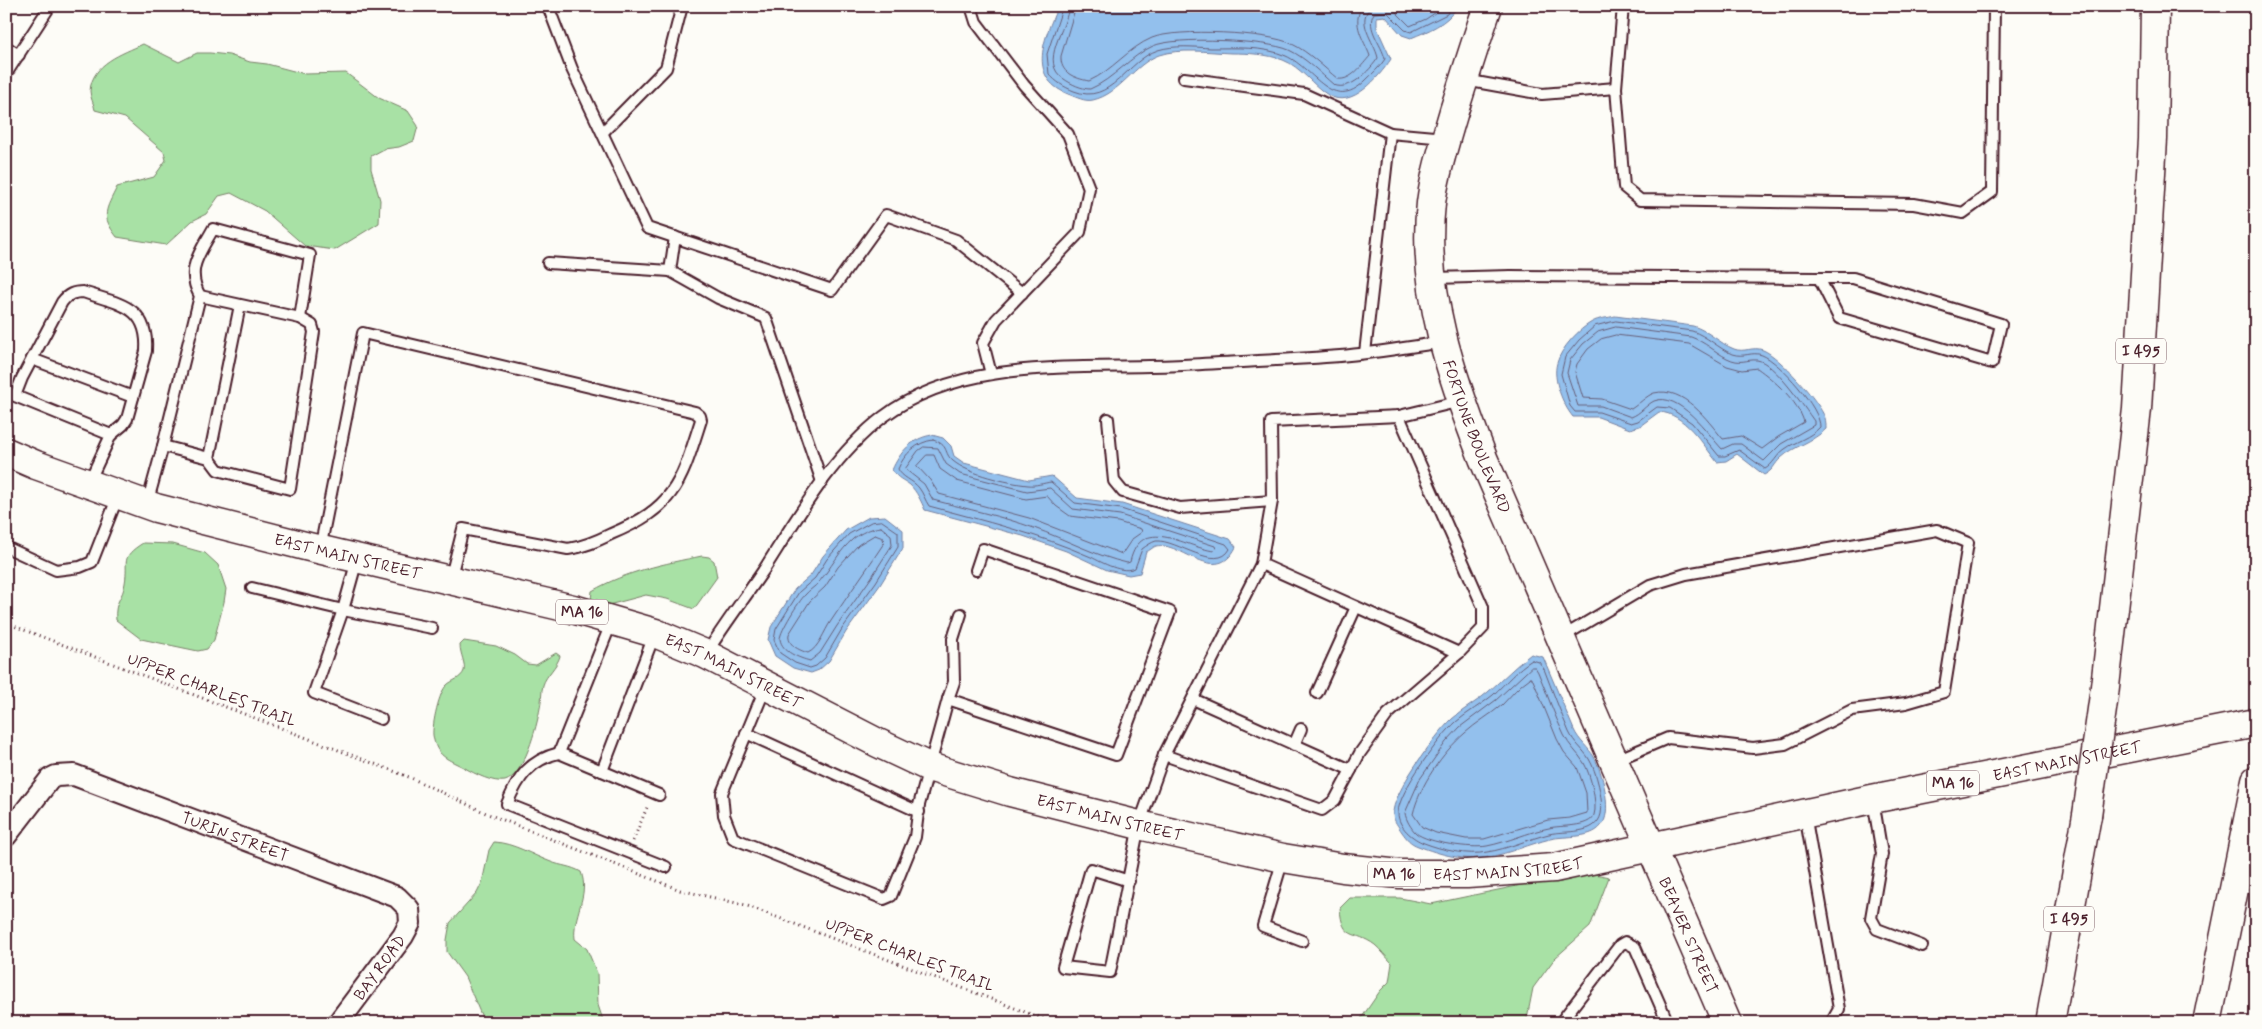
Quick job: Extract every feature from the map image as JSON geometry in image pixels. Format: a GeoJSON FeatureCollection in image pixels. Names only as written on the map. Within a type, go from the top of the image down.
{"type":"FeatureCollection","features":[{"type":"Feature","properties":{"kind":"main road","name":"FORTUNE BOULEVARD"},"geometry":{"type":"LineString","coordinates":[[1488,6],[1438,163],[1431,204],[1432,278],[1444,342],[1462,401],[1483,458],[1651,847]]}},
{"type":"Feature","properties":{"kind":"main road","name":"I 495"},"geometry":{"type":"LineString","coordinates":[[2050,1023],[2087,815],[2104,695],[2137,409],[2153,149],[2155,6]]}},
{"type":"Feature","properties":{"kind":"main road","name":"EAST MAIN STREET"},"geometry":{"type":"LineString","coordinates":[[6,452],[36,465],[146,505],[320,550],[573,609],[655,633],[705,654],[878,743],[929,767],[1010,792],[1139,824],[1283,858],[1343,868],[1400,874],[1467,874],[1554,868],[1872,799],[2256,724]]}},
{"type":"Feature","properties":{"kind":"main road"},"geometry":{"type":"LineString","coordinates":[[2207,1023],[2256,780]]}},
{"type":"Feature","properties":{"kind":"main road","name":"BEAVER STREET"},"geometry":{"type":"LineString","coordinates":[[1651,847],[1727,1023]]}},
{"type":"Feature","properties":{"kind":"street","name":"TURIN STREET"},"geometry":{"type":"LineString","coordinates":[[6,836],[50,779],[57,776],[74,775],[388,893],[397,897],[409,908]]}},
{"type":"Feature","properties":{"kind":"street","name":"BAY ROAD"},"geometry":{"type":"LineString","coordinates":[[338,1023],[403,936],[410,923],[409,908]]}},
{"type":"Feature","properties":{"kind":"lane"},"geometry":{"type":"LineString","coordinates":[[6,74],[50,6]]}},
{"type":"Feature","properties":{"kind":"lane"},"geometry":{"type":"LineString","coordinates":[[548,6],[572,69],[647,228],[832,290],[886,215],[956,240],[1022,293]]}},
{"type":"Feature","properties":{"kind":"lane"},"geometry":{"type":"LineString","coordinates":[[603,132],[666,68],[682,6]]}},
{"type":"Feature","properties":{"kind":"lane"},"geometry":{"type":"LineString","coordinates":[[971,6],[976,22],[1006,62],[1068,134],[1089,188],[1080,232],[996,320],[983,343],[991,374]]}},
{"type":"Feature","properties":{"kind":"lane"},"geometry":{"type":"LineString","coordinates":[[1622,6],[1616,88],[1624,187],[1640,200],[1914,204],[1963,213],[1992,192],[1994,6]]}},
{"type":"Feature","properties":{"kind":"lane"},"geometry":{"type":"LineString","coordinates":[[6,47],[19,55]]}},
{"type":"Feature","properties":{"kind":"lane"},"geometry":{"type":"LineString","coordinates":[[1184,78],[1304,94],[1390,133],[1446,138]]}},
{"type":"Feature","properties":{"kind":"lane"},"geometry":{"type":"LineString","coordinates":[[1464,79],[1542,94],[1616,88]]}},
{"type":"Feature","properties":{"kind":"lane"},"geometry":{"type":"LineString","coordinates":[[1365,352],[1390,133]]}},
{"type":"Feature","properties":{"kind":"lane"},"geometry":{"type":"LineString","coordinates":[[146,505],[163,446],[200,296],[194,280],[194,266],[213,229],[310,255],[300,318]]}},
{"type":"Feature","properties":{"kind":"lane"},"geometry":{"type":"LineString","coordinates":[[670,272],[675,237]]}},
{"type":"Feature","properties":{"kind":"lane"},"geometry":{"type":"LineString","coordinates":[[548,263],[670,272],[718,298],[766,318],[822,482]]}},
{"type":"Feature","properties":{"kind":"lane"},"geometry":{"type":"LineString","coordinates":[[1432,278],[1511,276],[1853,278],[2001,324],[1992,363],[1839,318],[1819,278]]}},
{"type":"Feature","properties":{"kind":"lane"},"geometry":{"type":"LineString","coordinates":[[88,484],[110,435],[123,425],[146,351],[147,340],[138,314],[127,307],[83,292],[70,294],[62,302],[15,396],[110,435]]}},
{"type":"Feature","properties":{"kind":"lane"},"geometry":{"type":"LineString","coordinates":[[200,296],[300,318],[312,326],[314,332],[290,489],[225,472],[213,465],[209,458],[240,305]]}},
{"type":"Feature","properties":{"kind":"lane"},"geometry":{"type":"LineString","coordinates":[[320,550],[363,332],[695,412],[700,416],[701,420],[683,475],[674,490],[656,510],[619,531],[580,548],[568,549],[463,529],[450,581]]}},
{"type":"Feature","properties":{"kind":"lane"},"geometry":{"type":"LineString","coordinates":[[705,654],[822,482],[854,444],[883,417],[941,387],[991,374],[1020,370],[1180,365],[1365,352],[1444,342]]}},
{"type":"Feature","properties":{"kind":"lane"},"geometry":{"type":"LineString","coordinates":[[32,359],[133,397]]}},
{"type":"Feature","properties":{"kind":"lane"},"geometry":{"type":"LineString","coordinates":[[1129,881],[1090,869],[1063,967],[1110,972],[1129,881],[1139,824],[1164,755],[1261,564],[1272,501],[1271,422],[1399,416],[1462,401]]}},
{"type":"Feature","properties":{"kind":"lane"},"geometry":{"type":"LineString","coordinates":[[1164,755],[1322,810],[1335,800],[1351,770],[1388,714],[1459,653],[1483,628],[1483,607],[1399,416]]}},
{"type":"Feature","properties":{"kind":"lane"},"geometry":{"type":"LineString","coordinates":[[1108,419],[1114,481],[1123,492],[1180,508],[1272,501]]}},
{"type":"Feature","properties":{"kind":"lane"},"geometry":{"type":"LineString","coordinates":[[163,446],[209,458]]}},
{"type":"Feature","properties":{"kind":"lane"},"geometry":{"type":"LineString","coordinates":[[6,547],[56,570],[80,567],[92,562],[118,495]]}},
{"type":"Feature","properties":{"kind":"lane"},"geometry":{"type":"LineString","coordinates":[[1560,638],[1650,584],[1686,574],[1936,530],[1968,543],[1944,692],[1906,703],[1852,710],[1785,744],[1753,748],[1668,738],[1614,762]]}},
{"type":"Feature","properties":{"kind":"lane"},"geometry":{"type":"LineString","coordinates":[[948,699],[1116,755],[1170,612],[983,549],[976,570]]}},
{"type":"Feature","properties":{"kind":"lane"},"geometry":{"type":"LineString","coordinates":[[358,559],[343,610],[314,693],[381,719]]}},
{"type":"Feature","properties":{"kind":"lane"},"geometry":{"type":"LineString","coordinates":[[1261,564],[1459,653]]}},
{"type":"Feature","properties":{"kind":"lane"},"geometry":{"type":"LineString","coordinates":[[252,588],[343,610],[432,628]]}},
{"type":"Feature","properties":{"kind":"lane"},"geometry":{"type":"LineString","coordinates":[[1317,694],[1356,606]]}},
{"type":"Feature","properties":{"kind":"lane"},"geometry":{"type":"LineString","coordinates":[[766,685],[722,793],[724,815],[733,838],[884,899],[891,896],[915,837],[929,767],[954,682],[953,639],[961,614]]}},
{"type":"Feature","properties":{"kind":"lane"},"geometry":{"type":"LineString","coordinates":[[560,753],[612,620]]}},
{"type":"Feature","properties":{"kind":"lane"},"geometry":{"type":"LineString","coordinates":[[602,770],[655,633]]}},
{"type":"Feature","properties":{"kind":"lane"},"geometry":{"type":"LineString","coordinates":[[1193,699],[1351,770]]}},
{"type":"Feature","properties":{"kind":"lane"},"geometry":{"type":"LineString","coordinates":[[1294,744],[1301,729]]}},
{"type":"Feature","properties":{"kind":"lane"},"geometry":{"type":"LineString","coordinates":[[746,733],[919,812]]}},
{"type":"Feature","properties":{"kind":"lane"},"geometry":{"type":"LineString","coordinates":[[656,794],[560,753],[543,758],[526,770],[516,784],[507,804],[666,866]]}},
{"type":"Feature","properties":{"kind":"lane"},"geometry":{"type":"LineString","coordinates":[[1872,799],[1882,854],[1871,918],[1877,929],[1922,946]]}},
{"type":"Feature","properties":{"kind":"lane"},"geometry":{"type":"LineString","coordinates":[[1805,814],[1839,1009],[1831,1023]]}},
{"type":"Feature","properties":{"kind":"lane"},"geometry":{"type":"LineString","coordinates":[[1283,858],[1264,926],[1302,941]]}},
{"type":"Feature","properties":{"kind":"lane"},"geometry":{"type":"LineString","coordinates":[[1560,1023],[1620,945],[1625,942],[1635,947],[1668,1023]]}},
{"type":"Feature","properties":{"kind":"path","name":"UPPER CHARLES TRAIL"},"geometry":{"type":"LineString","coordinates":[[6,623],[409,777]]}},
{"type":"Feature","properties":{"kind":"path"},"geometry":{"type":"LineString","coordinates":[[623,868],[656,794]]}},
{"type":"Feature","properties":{"kind":"path","name":"UPPER CHARLES TRAIL"},"geometry":{"type":"LineString","coordinates":[[756,910],[1054,1023]]}},
{"type":"Feature","properties":{"kind":"green space"},"geometry":{"type":"Polygon","coordinates":[[[143,44],[179,62],[197,53],[210,53],[229,55],[250,62],[267,64],[305,74],[346,73],[379,98],[408,111],[418,126],[414,141],[399,147],[384,149],[371,156],[371,169],[380,200],[379,223],[335,250],[305,246],[265,211],[231,193],[219,196],[206,214],[192,221],[166,245],[117,237],[108,223],[106,212],[117,187],[154,177],[166,160],[164,152],[125,118],[95,110],[90,91],[92,81],[102,66],[143,44]]]}},
{"type":"Feature","properties":{"kind":"green space"},"geometry":{"type":"Polygon","coordinates":[[[143,543],[173,544],[205,553],[218,565],[226,589],[214,640],[207,649],[198,651],[141,639],[116,620],[116,608],[125,583],[126,560],[131,552],[143,543]]]}},
{"type":"Feature","properties":{"kind":"green space"},"geometry":{"type":"Polygon","coordinates":[[[702,556],[709,557],[714,561],[717,577],[694,609],[667,599],[646,595],[601,607],[591,600],[592,591],[618,578],[659,565],[702,556]]]}},
{"type":"Feature","properties":{"kind":"green space"},"geometry":{"type":"Polygon","coordinates":[[[464,641],[496,646],[515,655],[527,664],[536,665],[556,653],[560,656],[543,685],[536,726],[524,760],[512,777],[505,781],[484,778],[448,759],[440,753],[435,742],[433,735],[434,724],[441,694],[447,685],[461,676],[464,671],[460,645],[464,641]]]}},
{"type":"Feature","properties":{"kind":"green space"},"geometry":{"type":"Polygon","coordinates":[[[494,842],[516,847],[581,872],[583,889],[576,922],[575,939],[587,949],[597,973],[598,1005],[604,1023],[484,1022],[465,977],[447,952],[447,940],[450,923],[477,893],[482,883],[489,850],[494,842]]]}},
{"type":"Feature","properties":{"kind":"green space"},"geometry":{"type":"Polygon","coordinates":[[[1585,872],[1609,877],[1590,927],[1555,958],[1533,988],[1526,1023],[1358,1023],[1380,991],[1389,982],[1392,963],[1375,945],[1351,933],[1344,926],[1340,908],[1350,898],[1400,898],[1431,904],[1536,882],[1561,882],[1585,872]]]}},
{"type":"Feature","properties":{"kind":"water"},"geometry":{"type":"Polygon","coordinates":[[[1058,6],[1457,7],[1443,22],[1411,38],[1402,35],[1385,16],[1377,17],[1377,28],[1391,59],[1364,89],[1346,98],[1328,95],[1295,67],[1277,58],[1251,54],[1185,51],[1167,53],[1150,59],[1103,97],[1084,100],[1055,87],[1047,77],[1043,67],[1044,43],[1058,6]]]}},
{"type":"Feature","properties":{"kind":"water"},"geometry":{"type":"Polygon","coordinates":[[[1615,316],[1693,326],[1734,349],[1763,350],[1779,361],[1815,401],[1822,411],[1826,429],[1786,454],[1764,475],[1737,454],[1726,461],[1717,462],[1692,430],[1668,414],[1659,412],[1640,426],[1630,429],[1598,417],[1573,417],[1562,399],[1557,384],[1556,369],[1559,357],[1571,339],[1587,325],[1615,316]]]}},
{"type":"Feature","properties":{"kind":"water"},"geometry":{"type":"Polygon","coordinates":[[[932,435],[943,438],[951,446],[954,456],[964,463],[1029,480],[1052,476],[1077,498],[1122,504],[1230,539],[1236,547],[1228,558],[1219,563],[1208,563],[1166,546],[1156,546],[1146,552],[1140,573],[1129,575],[1107,570],[1066,551],[1023,536],[925,510],[919,497],[910,485],[898,477],[892,470],[899,457],[908,447],[918,439],[932,435]]]}},
{"type":"Feature","properties":{"kind":"water"},"geometry":{"type":"Polygon","coordinates":[[[885,516],[903,530],[903,548],[880,585],[846,632],[829,661],[819,670],[811,673],[793,668],[775,656],[768,640],[771,627],[795,589],[811,575],[823,556],[846,530],[869,517],[885,516]]]}},
{"type":"Feature","properties":{"kind":"water"},"geometry":{"type":"Polygon","coordinates":[[[1531,654],[1543,657],[1574,730],[1597,763],[1603,780],[1607,809],[1603,823],[1593,832],[1579,836],[1550,839],[1505,853],[1471,859],[1435,852],[1413,844],[1402,832],[1393,815],[1394,805],[1407,779],[1426,750],[1452,719],[1484,696],[1531,654]]]}}]}
